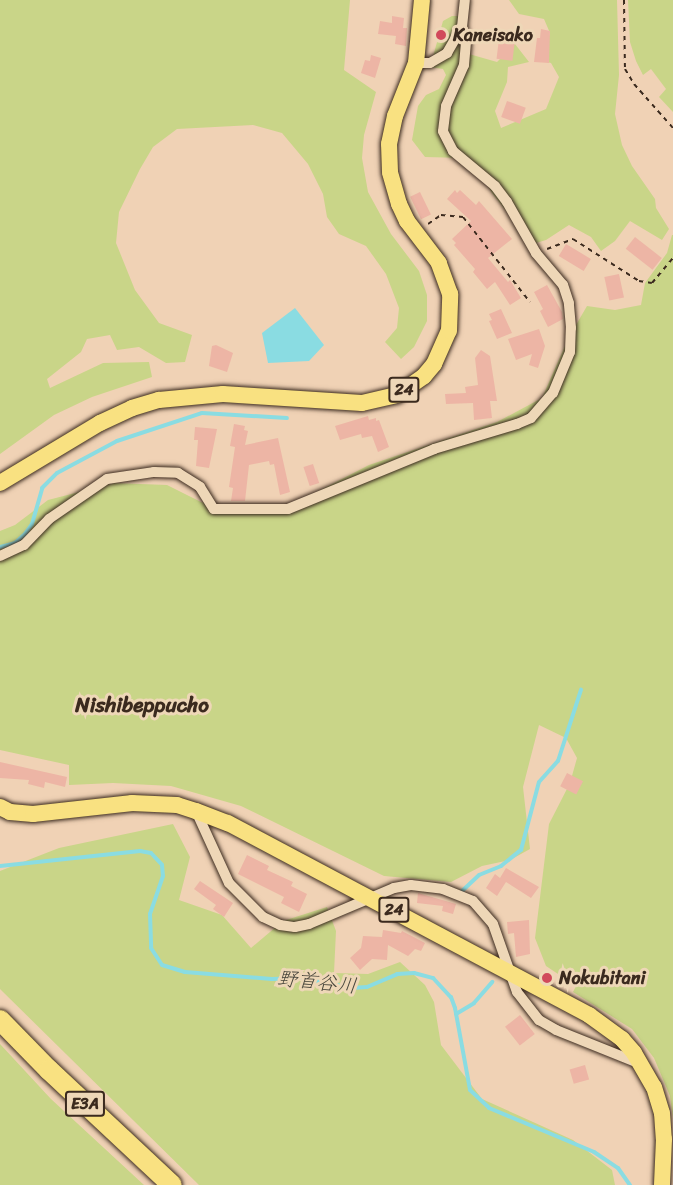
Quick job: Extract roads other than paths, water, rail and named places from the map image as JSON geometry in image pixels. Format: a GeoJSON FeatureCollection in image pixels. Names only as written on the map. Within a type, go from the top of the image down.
{"type":"FeatureCollection","features":[{"type":"Feature","properties":{"kind":"highway","name":"E3A"},"geometry":{"type":"LineString","coordinates":[[0,1020],[49,1070],[172,1185]]}},
{"type":"Feature","properties":{"kind":"main road","name":"24"},"geometry":{"type":"LineString","coordinates":[[0,483],[100,423],[132,408],[159,400],[223,394],[362,403],[397,394],[424,376],[434,364],[449,331],[451,311],[447,278],[439,263],[415,232],[399,204],[393,188],[389,144],[391,128],[416,63],[422,0]]}},
{"type":"Feature","properties":{"kind":"main road","name":"24"},"geometry":{"type":"LineString","coordinates":[[0,807],[10,812],[33,814],[132,803],[177,805],[196,811],[228,823],[508,970],[608,1028],[622,1039],[644,1066],[662,1113],[662,1185]]}},
{"type":"Feature","properties":{"kind":"street"},"geometry":{"type":"LineString","coordinates":[[0,556],[24,545],[49,519],[107,479],[154,472],[178,473],[200,487],[214,509],[223,511],[288,508],[424,453],[531,418],[560,380],[570,352],[569,303],[563,285],[536,253],[501,194],[453,151],[443,131],[446,106],[464,65],[466,41],[462,27],[465,0]]}},
{"type":"Feature","properties":{"kind":"street"},"geometry":{"type":"LineString","coordinates":[[416,63],[430,63],[447,53],[462,27]]}},
{"type":"Feature","properties":{"kind":"street"},"geometry":{"type":"LineString","coordinates":[[196,811],[229,883],[263,917],[280,925],[295,927],[309,924],[370,898],[411,885],[443,889],[473,902],[493,924],[505,954],[508,970],[526,1006],[539,1020],[556,1030],[644,1066]]}},
{"type":"Feature","properties":{"kind":"water"},"geometry":{"type":"Polygon","coordinates":[[[295,308],[324,345],[309,361],[268,363],[262,333],[295,308]]]}},
{"type":"Feature","properties":{"kind":"waterway"},"geometry":{"type":"LineString","coordinates":[[0,547],[15,543],[25,534],[32,524],[42,488],[57,473],[117,441],[202,413],[287,418]]}},
{"type":"Feature","properties":{"kind":"waterway"},"geometry":{"type":"LineString","coordinates":[[462,891],[479,875],[501,866],[521,850],[539,782],[558,761],[581,690]]}},
{"type":"Feature","properties":{"kind":"waterway","name":"野首谷川"},"geometry":{"type":"LineString","coordinates":[[0,866],[140,851],[151,853],[162,865],[163,876],[150,914],[151,948],[162,965],[185,972],[272,979],[303,978],[351,988],[367,987],[397,974],[414,973],[433,978],[451,997],[455,1008],[470,1090],[489,1108],[594,1152],[618,1168],[630,1185]]}},
{"type":"Feature","properties":{"kind":"waterway"},"geometry":{"type":"LineString","coordinates":[[456,1014],[474,1003],[492,982]]}},
{"type":"Feature","properties":{"kind":"place","name":"Kaneisako"},"geometry":{"type":"Point","coordinates":[441,35]}},
{"type":"Feature","properties":{"kind":"place","name":"Nokubitani"},"geometry":{"type":"Point","coordinates":[547,978]}},
{"type":"Feature","properties":{"kind":"district","name":"Nishibeppucho"},"geometry":{"type":"Point","coordinates":[142,705]}}]}
